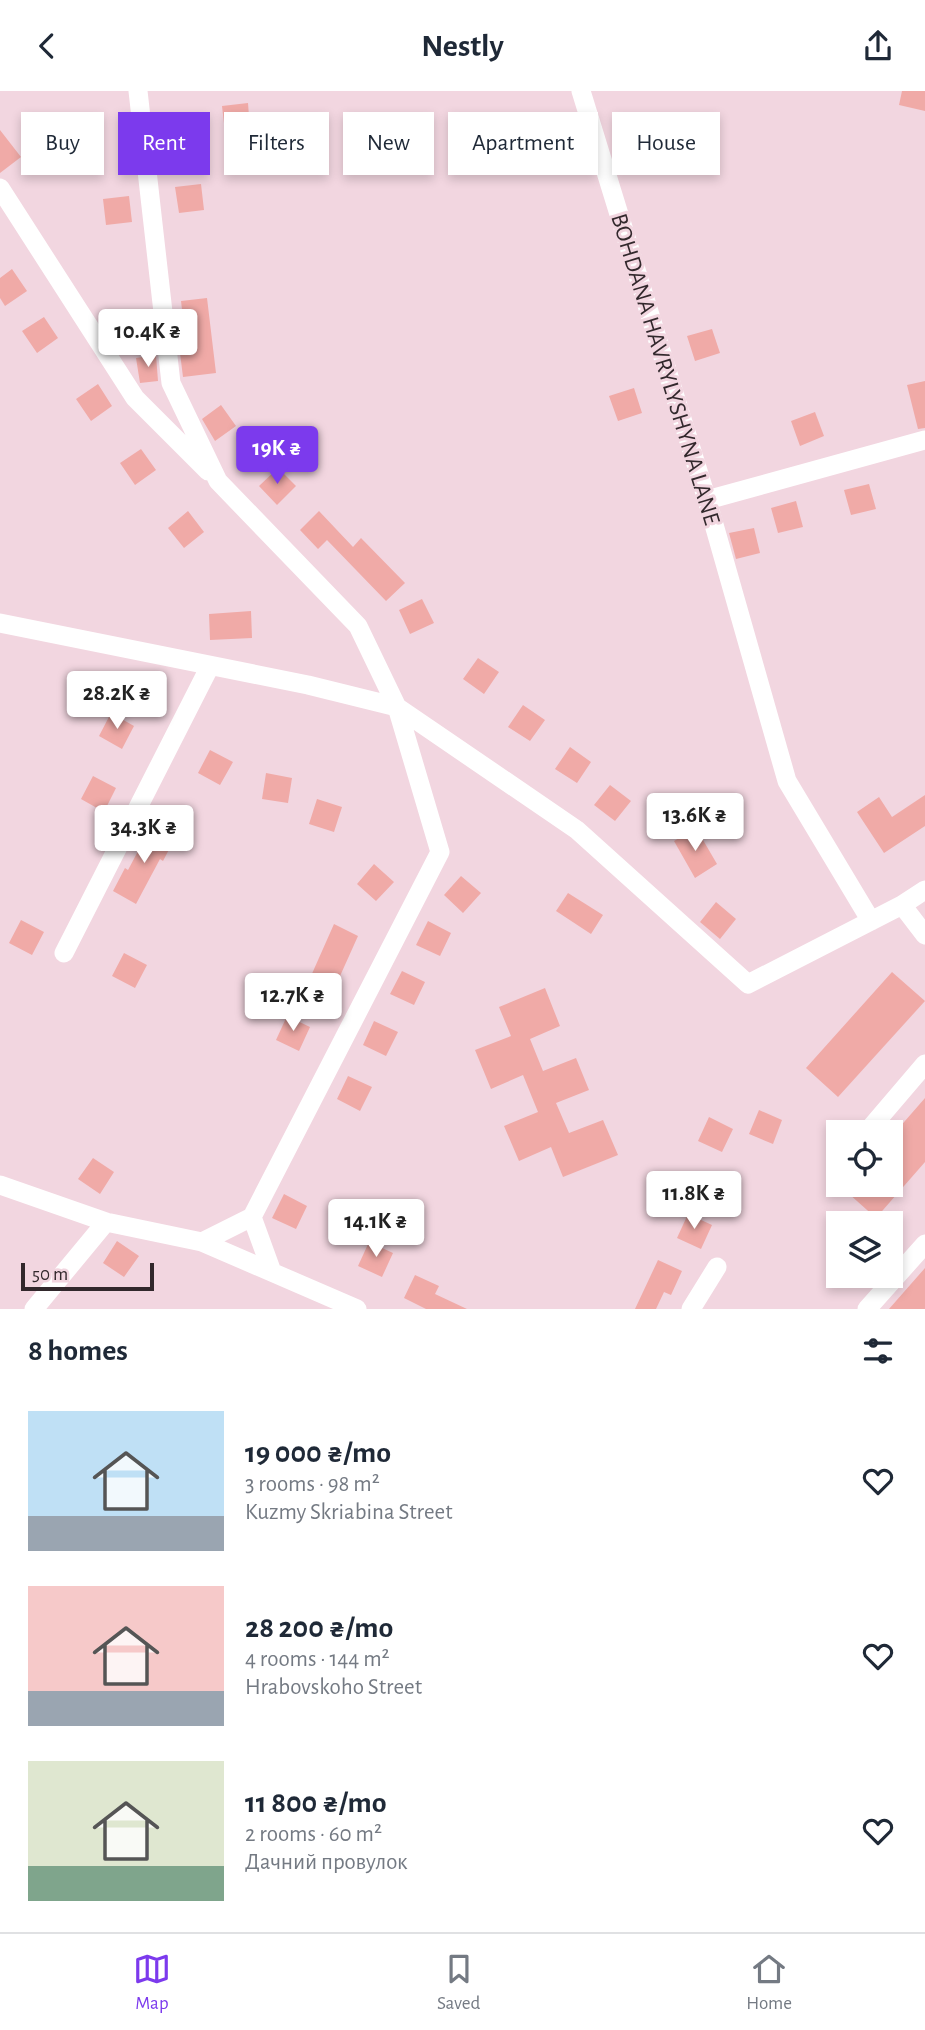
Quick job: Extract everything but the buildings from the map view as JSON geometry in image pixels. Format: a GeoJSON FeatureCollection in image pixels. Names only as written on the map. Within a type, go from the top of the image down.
{"type":"FeatureCollection","features":[{"type":"Feature","properties":{"kind":"street"},"geometry":{"type":"LineString","coordinates":[[138,91],[171,383],[218,481]]}},
{"type":"Feature","properties":{"kind":"street","name":"BOHDANA HAVRYLYSHYNA LANE"},"geometry":{"type":"LineString","coordinates":[[581,91],[707,500],[787,781],[871,921]]}},
{"type":"Feature","properties":{"kind":"street"},"geometry":{"type":"LineString","coordinates":[[0,188],[135,398],[358,626],[397,707],[440,852],[252,1217],[202,1242]]}},
{"type":"Feature","properties":{"kind":"street"},"geometry":{"type":"LineString","coordinates":[[707,500],[925,440]]}},
{"type":"Feature","properties":{"kind":"street"},"geometry":{"type":"LineString","coordinates":[[0,623],[308,685],[397,707],[577,829],[748,984],[902,905],[925,890]]}},
{"type":"Feature","properties":{"kind":"street"},"geometry":{"type":"LineString","coordinates":[[64,953],[210,666]]}},
{"type":"Feature","properties":{"kind":"street"},"geometry":{"type":"LineString","coordinates":[[902,905],[925,935]]}},
{"type":"Feature","properties":{"kind":"street"},"geometry":{"type":"LineString","coordinates":[[877,1120],[925,1064]]}},
{"type":"Feature","properties":{"kind":"street"},"geometry":{"type":"LineString","coordinates":[[0,1185],[106,1222],[202,1242],[357,1309]]}},
{"type":"Feature","properties":{"kind":"street"},"geometry":{"type":"LineString","coordinates":[[252,1217],[272,1272]]}},
{"type":"Feature","properties":{"kind":"street"},"geometry":{"type":"LineString","coordinates":[[34,1309],[106,1222]]}},
{"type":"Feature","properties":{"kind":"street"},"geometry":{"type":"LineString","coordinates":[[867,1309],[925,1244]]}},
{"type":"Feature","properties":{"kind":"street"},"geometry":{"type":"LineString","coordinates":[[691,1309],[717,1266]]}}]}
